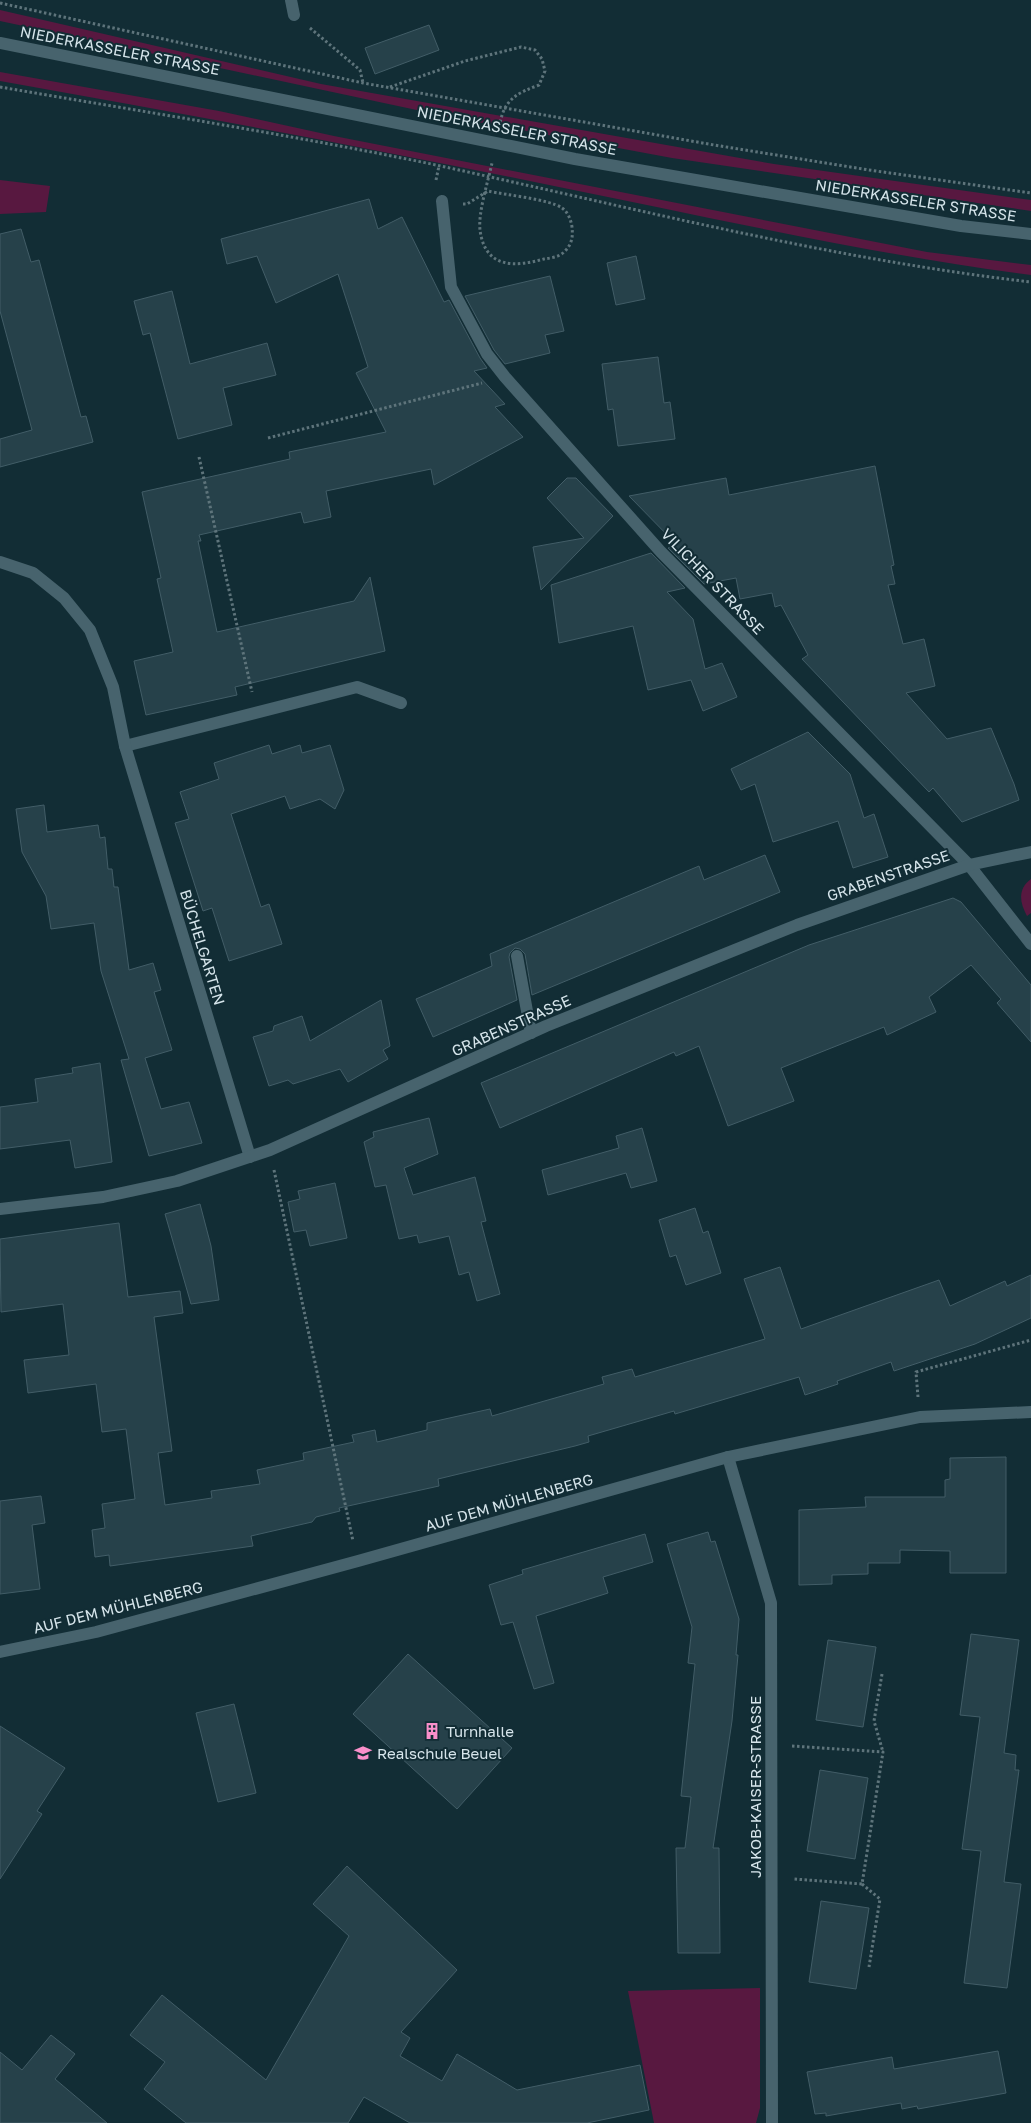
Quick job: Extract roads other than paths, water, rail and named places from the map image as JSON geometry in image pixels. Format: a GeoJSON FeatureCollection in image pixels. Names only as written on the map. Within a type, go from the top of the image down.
{"type":"FeatureCollection","features":[{"type":"Feature","properties":{"kind":"street"},"geometry":{"type":"LineString","coordinates":[[292,0],[294,15]]}},
{"type":"Feature","properties":{"kind":"street","name":"NIEDERKASSELER STRASSE"},"geometry":{"type":"LineString","coordinates":[[0,43],[575,159],[961,226],[1031,234]]}},
{"type":"Feature","properties":{"kind":"street","name":"VILICHER STRASSE"},"geometry":{"type":"LineString","coordinates":[[442,201],[451,287],[487,354],[505,377],[661,552],[969,865],[1031,944]]}},
{"type":"Feature","properties":{"kind":"street","name":"BÜCHELGARTEN"},"geometry":{"type":"LineString","coordinates":[[0,562],[33,573],[64,598],[90,630],[114,687],[126,746],[250,1157]]}},
{"type":"Feature","properties":{"kind":"street"},"geometry":{"type":"LineString","coordinates":[[126,746],[358,687],[401,703]]}},
{"type":"Feature","properties":{"kind":"street","name":"GRABENSTRASSE"},"geometry":{"type":"LineString","coordinates":[[0,1209],[103,1197],[177,1181],[250,1157],[270,1150],[531,1033],[797,924],[969,865],[1031,852]]}},
{"type":"Feature","properties":{"kind":"street"},"geometry":{"type":"LineString","coordinates":[[517,956],[531,1033]]}},
{"type":"Feature","properties":{"kind":"street","name":"AUF DEM MÜHLENBERG"},"geometry":{"type":"LineString","coordinates":[[0,1652],[96,1632],[358,1561],[728,1456],[920,1417],[1031,1412]]}},
{"type":"Feature","properties":{"kind":"street","name":"JAKOB-KAISER-STRASSE"},"geometry":{"type":"LineString","coordinates":[[728,1456],[771,1603],[772,2123]]}},
{"type":"Feature","properties":{"kind":"place","name":"Turnhalle"},"geometry":{"type":"Point","coordinates":[432,1731]}},
{"type":"Feature","properties":{"kind":"place","name":"Realschule Beuel"},"geometry":{"type":"Point","coordinates":[363,1753]}}]}
